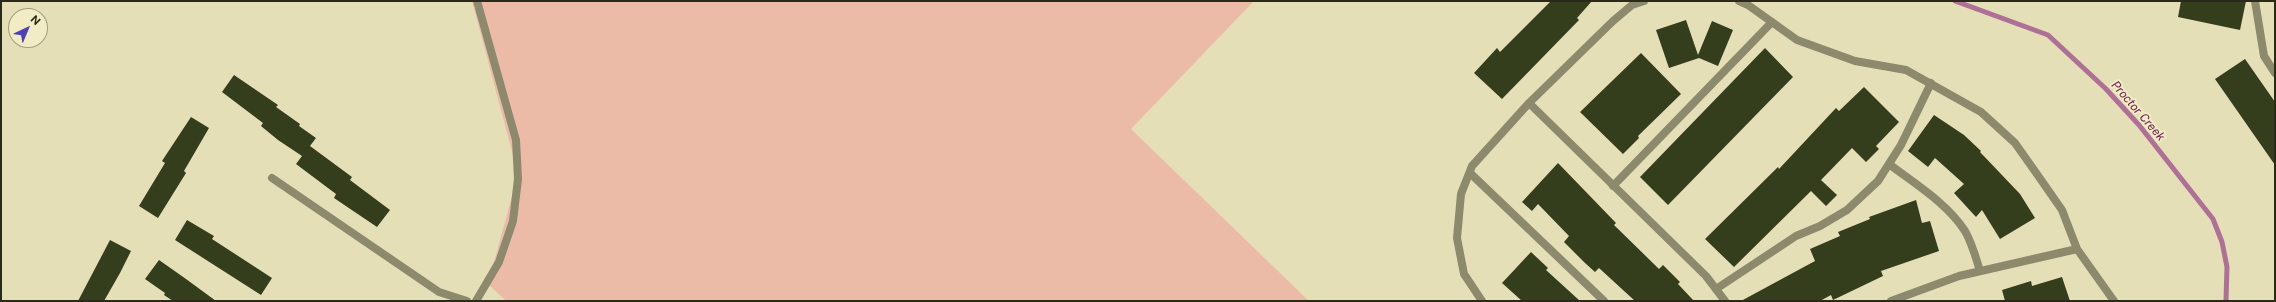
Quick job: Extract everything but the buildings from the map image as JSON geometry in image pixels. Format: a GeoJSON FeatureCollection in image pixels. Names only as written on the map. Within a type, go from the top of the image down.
{"type":"FeatureCollection","features":[{"type":"Feature","properties":{"kind":"street"},"geometry":{"type":"LineString","coordinates":[[476,301],[499,262],[513,221],[518,179],[516,140],[477,1]]}},
{"type":"Feature","properties":{"kind":"street"},"geometry":{"type":"LineString","coordinates":[[1482,301],[1464,274],[1457,238],[1461,194],[1472,166],[1529,103],[1613,21],[1632,5],[1644,1]]}},
{"type":"Feature","properties":{"kind":"street"},"geometry":{"type":"LineString","coordinates":[[1739,1],[1748,5],[1797,40],[1855,61],[1906,70],[1981,112],[2015,143],[2062,210],[2077,249],[2114,301]]}},
{"type":"Feature","properties":{"kind":"street"},"geometry":{"type":"LineString","coordinates":[[2255,1],[2264,56],[2275,73]]}},
{"type":"Feature","properties":{"kind":"street"},"geometry":{"type":"LineString","coordinates":[[1613,186],[1772,22]]}},
{"type":"Feature","properties":{"kind":"street"},"geometry":{"type":"LineString","coordinates":[[1716,289],[1796,236],[1820,226],[1847,210],[1878,181],[1901,145],[1931,83]]}},
{"type":"Feature","properties":{"kind":"street"},"geometry":{"type":"LineString","coordinates":[[1529,103],[1706,276],[1725,301]]}},
{"type":"Feature","properties":{"kind":"street"},"geometry":{"type":"LineString","coordinates":[[1889,164],[1939,202],[1957,220],[1966,232],[1980,271]]}},
{"type":"Feature","properties":{"kind":"street"},"geometry":{"type":"LineString","coordinates":[[1470,173],[1604,301]]}},
{"type":"Feature","properties":{"kind":"street"},"geometry":{"type":"LineString","coordinates":[[272,178],[439,292],[467,301]]}},
{"type":"Feature","properties":{"kind":"street"},"geometry":{"type":"LineString","coordinates":[[1891,301],[1959,276],[2077,249]]}},
{"type":"Feature","properties":{"kind":"shaded area"},"geometry":{"type":"Polygon","coordinates":[[[472,1],[1254,1],[1131,129],[1309,301],[506,301],[488,284],[518,174],[472,1]]]}},
{"type":"Feature","properties":{"kind":"waterway","name":"Proctor Creek"},"geometry":{"type":"LineString","coordinates":[[1955,1],[2048,35],[2106,89],[2139,125],[2213,219],[2222,242],[2227,267],[2226,301]]}}]}
